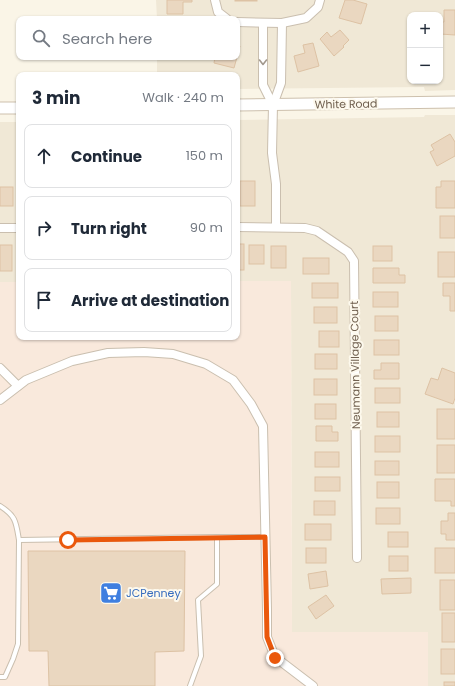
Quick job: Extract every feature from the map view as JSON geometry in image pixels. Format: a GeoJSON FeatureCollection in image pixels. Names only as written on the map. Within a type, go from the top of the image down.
{"type":"FeatureCollection","features":[{"type":"Feature","properties":{"kind":"street"},"geometry":{"type":"LineString","coordinates":[[215,0],[218,12],[223,16]]}},
{"type":"Feature","properties":{"kind":"street"},"geometry":{"type":"LineString","coordinates":[[240,22],[282,23],[306,18],[318,7],[320,0]]}},
{"type":"Feature","properties":{"kind":"street"},"geometry":{"type":"LineString","coordinates":[[263,23],[263,85],[273,104]]}},
{"type":"Feature","properties":{"kind":"street"},"geometry":{"type":"LineString","coordinates":[[276,227],[276,184],[272,153],[273,104],[281,82],[282,23]]}},
{"type":"Feature","properties":{"kind":"street","name":"White Road"},"geometry":{"type":"LineString","coordinates":[[240,105],[455,102]]}},
{"type":"Feature","properties":{"kind":"street"},"geometry":{"type":"LineString","coordinates":[[0,108],[16,108]]}},
{"type":"Feature","properties":{"kind":"street","name":"Neumann Village Court"},"geometry":{"type":"LineString","coordinates":[[240,227],[305,228],[317,231],[348,252],[354,261],[357,558]]}},
{"type":"Feature","properties":{"kind":"street"},"geometry":{"type":"LineString","coordinates":[[0,228],[16,228]]}},
{"type":"Feature","properties":{"kind":"street"},"geometry":{"type":"LineString","coordinates":[[1,398],[26,380],[72,361],[108,353],[144,352],[174,354],[206,364],[233,380],[251,404],[263,426],[267,637],[275,658],[313,686]]}},
{"type":"Feature","properties":{"kind":"street"},"geometry":{"type":"LineString","coordinates":[[0,368],[18,386]]}},
{"type":"Feature","properties":{"kind":"lane"},"geometry":{"type":"LineString","coordinates":[[0,506],[12,515],[17,524],[19,540],[18,644],[5,677],[0,677]]}},
{"type":"Feature","properties":{"kind":"lane"},"geometry":{"type":"LineString","coordinates":[[190,686],[200,656],[198,600],[217,584],[217,537]]}},
{"type":"Feature","properties":{"kind":"lane"},"geometry":{"type":"LineString","coordinates":[[19,540],[265,537]]}},
{"type":"Feature","properties":{"kind":"shaded area"},"geometry":{"type":"Polygon","coordinates":[[[156,0],[455,0],[455,90],[425,91],[424,87],[240,89],[240,72],[157,72],[157,60],[240,60],[240,16],[157,16],[156,0]]]}},
{"type":"Feature","properties":{"kind":"shaded area"},"geometry":{"type":"Polygon","coordinates":[[[425,115],[455,115],[455,686],[428,686],[428,632],[292,632],[291,281],[240,281],[240,120],[424,117],[425,115]]]}},
{"type":"Feature","properties":{"kind":"shaded area"},"geometry":{"type":"Polygon","coordinates":[[[0,122],[16,122],[16,282],[0,282],[0,122]]]}},
{"type":"Feature","properties":{"kind":"shaded area"},"geometry":{"type":"Polygon","coordinates":[[[240,281],[291,281],[292,632],[428,632],[428,686],[0,686],[0,282],[16,282],[16,340],[240,340],[240,281]]]}},
{"type":"Feature","properties":{"kind":"building"},"geometry":{"type":"Polygon","coordinates":[[[167,0],[192,0],[192,2],[183,2],[183,14],[167,14],[167,0]]]}},
{"type":"Feature","properties":{"kind":"building"},"geometry":{"type":"Polygon","coordinates":[[[257,0],[257,1],[235,1],[257,0]]]}},
{"type":"Feature","properties":{"kind":"building"},"geometry":{"type":"Polygon","coordinates":[[[345,0],[353,0],[367,4],[361,24],[339,18],[345,0]]]}},
{"type":"Feature","properties":{"kind":"building"},"geometry":{"type":"Polygon","coordinates":[[[444,10],[455,10],[455,35],[443,34],[444,10]]]}},
{"type":"Feature","properties":{"kind":"building"},"geometry":{"type":"Polygon","coordinates":[[[340,30],[349,40],[334,56],[320,39],[327,32],[331,37],[340,30]]]}},
{"type":"Feature","properties":{"kind":"building"},"geometry":{"type":"Polygon","coordinates":[[[313,43],[319,66],[298,72],[294,56],[305,53],[303,45],[313,43]]]}},
{"type":"Feature","properties":{"kind":"building"},"geometry":{"type":"Polygon","coordinates":[[[214,60],[236,60],[234,68],[214,63],[214,60]]]}},
{"type":"Feature","properties":{"kind":"building"},"geometry":{"type":"Polygon","coordinates":[[[450,134],[455,142],[455,156],[437,166],[430,152],[434,150],[431,145],[450,134]]]}},
{"type":"Feature","properties":{"kind":"building"},"geometry":{"type":"Polygon","coordinates":[[[240,181],[255,181],[255,206],[240,206],[240,181]]]}},
{"type":"Feature","properties":{"kind":"building"},"geometry":{"type":"Polygon","coordinates":[[[441,181],[455,181],[455,208],[436,208],[436,187],[441,187],[441,181]]]}},
{"type":"Feature","properties":{"kind":"building"},"geometry":{"type":"Polygon","coordinates":[[[0,187],[13,187],[13,206],[0,206],[0,187]]]}},
{"type":"Feature","properties":{"kind":"building"},"geometry":{"type":"Polygon","coordinates":[[[440,216],[455,216],[455,238],[440,238],[440,216]]]}},
{"type":"Feature","properties":{"kind":"building"},"geometry":{"type":"Polygon","coordinates":[[[240,244],[244,244],[244,270],[240,270],[240,244]]]}},
{"type":"Feature","properties":{"kind":"building"},"geometry":{"type":"Polygon","coordinates":[[[0,245],[12,245],[12,271],[0,271],[0,245]]]}},
{"type":"Feature","properties":{"kind":"building"},"geometry":{"type":"Polygon","coordinates":[[[249,245],[264,245],[264,264],[249,264],[249,245]]]}},
{"type":"Feature","properties":{"kind":"building"},"geometry":{"type":"Polygon","coordinates":[[[271,246],[286,246],[286,268],[271,268],[271,246]]]}},
{"type":"Feature","properties":{"kind":"building"},"geometry":{"type":"Polygon","coordinates":[[[373,246],[392,246],[392,261],[373,261],[373,246]]]}},
{"type":"Feature","properties":{"kind":"building"},"geometry":{"type":"Polygon","coordinates":[[[438,252],[455,252],[455,277],[438,277],[438,252]]]}},
{"type":"Feature","properties":{"kind":"building"},"geometry":{"type":"Polygon","coordinates":[[[303,258],[329,258],[329,274],[303,274],[303,258]]]}},
{"type":"Feature","properties":{"kind":"building"},"geometry":{"type":"Polygon","coordinates":[[[373,268],[399,268],[399,275],[405,275],[405,283],[373,283],[373,268]]]}},
{"type":"Feature","properties":{"kind":"building"},"geometry":{"type":"Polygon","coordinates":[[[312,283],[338,283],[338,298],[312,298],[312,283]]]}},
{"type":"Feature","properties":{"kind":"building"},"geometry":{"type":"Polygon","coordinates":[[[443,283],[455,283],[455,311],[450,311],[450,296],[443,296],[443,283]]]}},
{"type":"Feature","properties":{"kind":"building"},"geometry":{"type":"Polygon","coordinates":[[[373,292],[398,292],[398,307],[373,307],[373,292]]]}},
{"type":"Feature","properties":{"kind":"building"},"geometry":{"type":"Polygon","coordinates":[[[314,307],[337,307],[337,323],[314,323],[314,307]]]}},
{"type":"Feature","properties":{"kind":"building"},"geometry":{"type":"Polygon","coordinates":[[[375,316],[398,316],[398,331],[375,331],[375,316]]]}},
{"type":"Feature","properties":{"kind":"building"},"geometry":{"type":"Polygon","coordinates":[[[319,331],[339,331],[339,347],[319,347],[319,331]]]}},
{"type":"Feature","properties":{"kind":"building"},"geometry":{"type":"Polygon","coordinates":[[[374,340],[399,340],[399,355],[374,355],[374,340]]]}},
{"type":"Feature","properties":{"kind":"building"},"geometry":{"type":"Polygon","coordinates":[[[315,354],[337,354],[337,369],[315,369],[315,354]]]}},
{"type":"Feature","properties":{"kind":"building"},"geometry":{"type":"Polygon","coordinates":[[[381,363],[399,363],[399,379],[374,379],[374,370],[381,370],[381,363]]]}},
{"type":"Feature","properties":{"kind":"building"},"geometry":{"type":"Polygon","coordinates":[[[442,368],[455,373],[455,398],[453,404],[425,394],[431,378],[438,380],[442,368]]]}},
{"type":"Feature","properties":{"kind":"building"},"geometry":{"type":"Polygon","coordinates":[[[314,379],[337,379],[337,395],[314,395],[314,379]]]}},
{"type":"Feature","properties":{"kind":"building"},"geometry":{"type":"Polygon","coordinates":[[[375,388],[400,388],[400,403],[375,403],[375,388]]]}},
{"type":"Feature","properties":{"kind":"building"},"geometry":{"type":"Polygon","coordinates":[[[315,404],[336,404],[336,419],[315,419],[315,404]]]}},
{"type":"Feature","properties":{"kind":"building"},"geometry":{"type":"Polygon","coordinates":[[[437,409],[455,409],[455,439],[437,439],[437,409]]]}},
{"type":"Feature","properties":{"kind":"building"},"geometry":{"type":"Polygon","coordinates":[[[377,412],[399,412],[399,427],[377,427],[377,412]]]}},
{"type":"Feature","properties":{"kind":"building"},"geometry":{"type":"Polygon","coordinates":[[[316,426],[332,426],[332,432],[338,432],[338,441],[316,441],[316,426]]]}},
{"type":"Feature","properties":{"kind":"building"},"geometry":{"type":"Polygon","coordinates":[[[375,436],[400,436],[400,452],[375,452],[375,436]]]}},
{"type":"Feature","properties":{"kind":"building"},"geometry":{"type":"Polygon","coordinates":[[[437,445],[455,445],[455,473],[437,473],[437,445]]]}},
{"type":"Feature","properties":{"kind":"building"},"geometry":{"type":"Polygon","coordinates":[[[315,452],[339,452],[339,467],[315,467],[315,452]]]}},
{"type":"Feature","properties":{"kind":"building"},"geometry":{"type":"Polygon","coordinates":[[[375,461],[399,461],[399,475],[375,475],[375,461]]]}},
{"type":"Feature","properties":{"kind":"building"},"geometry":{"type":"Polygon","coordinates":[[[315,477],[340,477],[340,491],[315,491],[315,477]]]}},
{"type":"Feature","properties":{"kind":"building"},"geometry":{"type":"Polygon","coordinates":[[[435,479],[455,479],[455,506],[451,506],[451,501],[435,501],[435,479]]]}},
{"type":"Feature","properties":{"kind":"building"},"geometry":{"type":"Polygon","coordinates":[[[377,482],[399,482],[399,498],[377,498],[377,482]]]}},
{"type":"Feature","properties":{"kind":"building"},"geometry":{"type":"Polygon","coordinates":[[[314,501],[335,501],[335,515],[314,515],[314,501]]]}},
{"type":"Feature","properties":{"kind":"building"},"geometry":{"type":"Polygon","coordinates":[[[376,508],[400,508],[400,524],[376,524],[376,508]]]}},
{"type":"Feature","properties":{"kind":"building"},"geometry":{"type":"Polygon","coordinates":[[[448,513],[455,513],[455,540],[446,540],[446,534],[441,534],[441,521],[448,521],[448,513]]]}},
{"type":"Feature","properties":{"kind":"building"},"geometry":{"type":"Polygon","coordinates":[[[305,524],[331,524],[331,540],[305,540],[305,524]]]}},
{"type":"Feature","properties":{"kind":"building"},"geometry":{"type":"Polygon","coordinates":[[[388,532],[408,532],[408,547],[388,547],[388,532]]]}},
{"type":"Feature","properties":{"kind":"building"},"geometry":{"type":"Polygon","coordinates":[[[306,548],[326,548],[326,563],[306,563],[306,548]]]}},
{"type":"Feature","properties":{"kind":"building"},"geometry":{"type":"Polygon","coordinates":[[[435,548],[455,548],[455,573],[435,573],[435,548]]]}},
{"type":"Feature","properties":{"kind":"building"},"geometry":{"type":"Polygon","coordinates":[[[28,551],[185,551],[184,651],[155,652],[155,686],[49,686],[48,651],[29,651],[28,551]]]}},
{"type":"Feature","properties":{"kind":"building"},"geometry":{"type":"Polygon","coordinates":[[[389,556],[408,556],[408,571],[389,571],[389,556]]]}},
{"type":"Feature","properties":{"kind":"building"},"geometry":{"type":"Polygon","coordinates":[[[326,571],[328,586],[310,589],[308,574],[326,571]]]}},
{"type":"Feature","properties":{"kind":"building"},"geometry":{"type":"Polygon","coordinates":[[[411,578],[411,593],[382,594],[381,579],[411,578]]]}},
{"type":"Feature","properties":{"kind":"building"},"geometry":{"type":"Polygon","coordinates":[[[440,580],[455,580],[455,610],[440,610],[440,580]]]}},
{"type":"Feature","properties":{"kind":"building"},"geometry":{"type":"Polygon","coordinates":[[[326,595],[334,606],[316,619],[308,607],[326,595]]]}},
{"type":"Feature","properties":{"kind":"building"},"geometry":{"type":"Polygon","coordinates":[[[442,613],[455,613],[455,642],[442,642],[442,613]]]}},
{"type":"Feature","properties":{"kind":"building"},"geometry":{"type":"Polygon","coordinates":[[[441,649],[455,649],[455,674],[441,674],[441,649]]]}},
{"type":"Feature","properties":{"kind":"building"},"geometry":{"type":"Polygon","coordinates":[[[444,682],[455,682],[455,686],[444,686],[444,682]]]}},
{"type":"Feature","properties":{"kind":"place","name":"JCPenney"},"geometry":{"type":"Point","coordinates":[111,593]}},
{"type":"Feature","properties":{"kind":"route"},"geometry":{"type":"LineString","coordinates":[[68,540],[265,537],[267,637],[275,658]]}}]}
